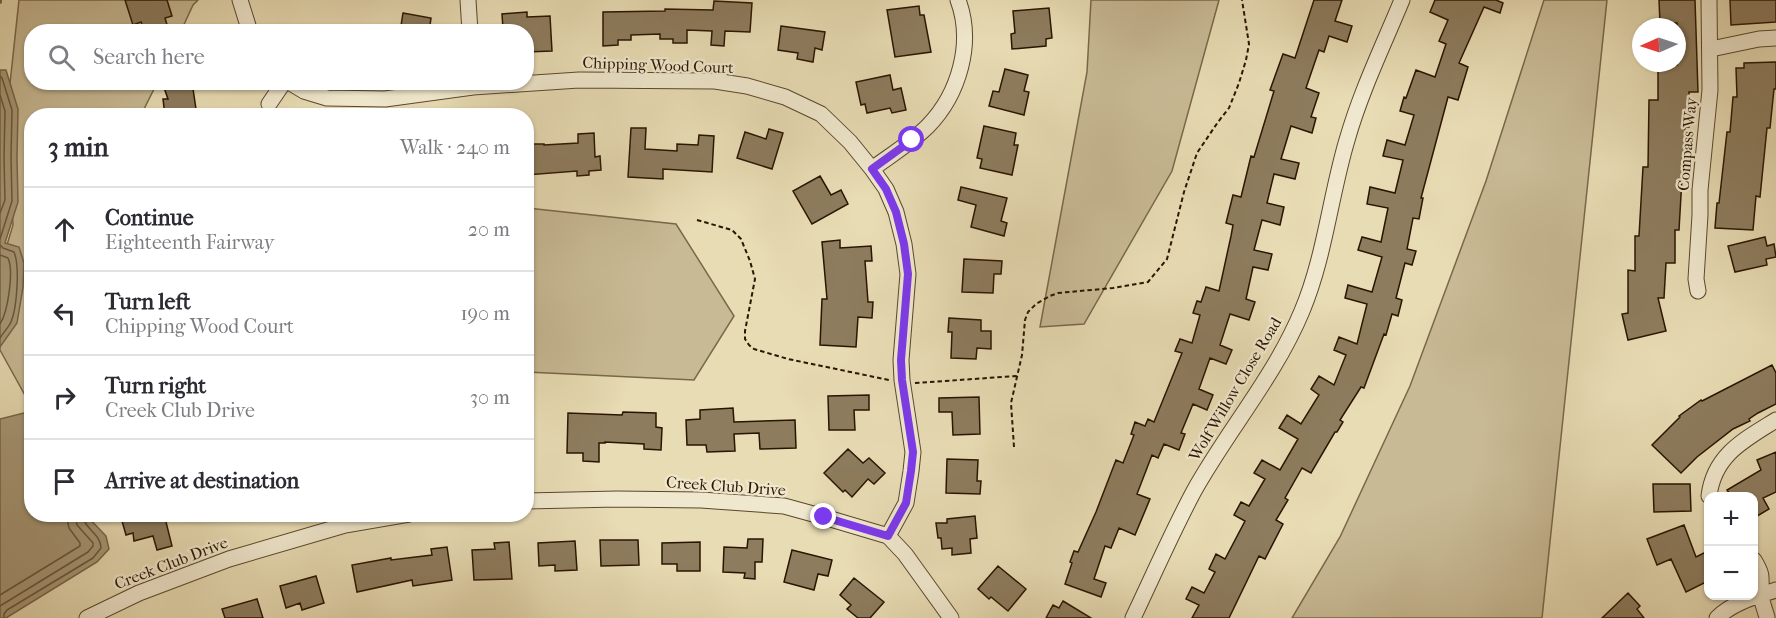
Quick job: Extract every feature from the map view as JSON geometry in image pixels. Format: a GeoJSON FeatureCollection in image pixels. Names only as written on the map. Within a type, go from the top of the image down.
{"type":"FeatureCollection","features":[{"type":"Feature","properties":{"kind":"street"},"geometry":{"type":"LineString","coordinates":[[240,0],[248,24]]}},
{"type":"Feature","properties":{"kind":"street"},"geometry":{"type":"LineString","coordinates":[[468,0],[470,24]]}},
{"type":"Feature","properties":{"kind":"street"},"geometry":{"type":"LineString","coordinates":[[872,169],[928,126],[942,110],[953,89],[961,67],[964,44],[964,24],[958,0]]}},
{"type":"Feature","properties":{"kind":"street","name":"Wolf Willow Close Road"},"geometry":{"type":"LineString","coordinates":[[1133,618],[1194,491],[1284,349],[1301,313],[1320,257],[1347,138],[1367,81],[1402,0]]}},
{"type":"Feature","properties":{"kind":"street","name":"Compass Way"},"geometry":{"type":"LineString","coordinates":[[1698,291],[1696,279],[1700,190],[1710,90],[1709,0]]}},
{"type":"Feature","properties":{"kind":"street"},"geometry":{"type":"LineString","coordinates":[[1711,49],[1759,39],[1776,38]]}},
{"type":"Feature","properties":{"kind":"street","name":"Chipping Wood Court"},"geometry":{"type":"LineString","coordinates":[[534,82],[579,80],[715,81],[747,86],[785,97],[821,114],[850,142],[872,169],[886,189],[896,212],[908,274],[901,360],[913,452],[906,503],[888,536]]}},
{"type":"Feature","properties":{"kind":"street"},"geometry":{"type":"LineString","coordinates":[[269,104],[280,90]]}},
{"type":"Feature","properties":{"kind":"street","name":"Chipping Wood Court"},"geometry":{"type":"LineString","coordinates":[[302,90],[327,98],[385,99],[442,90]]}},
{"type":"Feature","properties":{"kind":"street"},"geometry":{"type":"LineString","coordinates":[[1710,492],[1717,467],[1724,459],[1740,443],[1776,420]]}},
{"type":"Feature","properties":{"kind":"street","name":"Creek Club Drive"},"geometry":{"type":"LineString","coordinates":[[534,501],[701,500],[784,506],[888,536]]}},
{"type":"Feature","properties":{"kind":"street","name":"Creek Club Drive"},"geometry":{"type":"LineString","coordinates":[[87,618],[139,593],[230,559],[345,525],[362,522]]}},
{"type":"Feature","properties":{"kind":"street"},"geometry":{"type":"LineString","coordinates":[[888,536],[905,554],[951,618]]}},
{"type":"Feature","properties":{"kind":"street"},"geometry":{"type":"LineString","coordinates":[[1758,566],[1763,580],[1766,618],[1776,617]]}},
{"type":"Feature","properties":{"kind":"street"},"geometry":{"type":"LineString","coordinates":[[1717,618],[1731,607],[1764,592]]}},
{"type":"Feature","properties":{"kind":"path"},"geometry":{"type":"LineString","coordinates":[[1014,447],[1011,403],[1022,355],[1025,320],[1028,312],[1036,304],[1058,293],[1148,282],[1167,259],[1184,192],[1197,153],[1229,108],[1246,60],[1249,44],[1242,0]]}},
{"type":"Feature","properties":{"kind":"path"},"geometry":{"type":"LineString","coordinates":[[697,220],[732,230],[741,239],[755,279],[745,331],[745,339],[749,345],[754,349],[788,359],[892,380]]}},
{"type":"Feature","properties":{"kind":"path"},"geometry":{"type":"LineString","coordinates":[[910,383],[1017,376]]}},
{"type":"Feature","properties":{"kind":"shaded area"},"geometry":{"type":"Polygon","coordinates":[[[19,0],[198,0],[193,5],[184,24],[24,24],[24,90],[154,90],[144,108],[24,108],[24,393],[0,350],[0,268],[13,225],[7,111],[19,0]]]}},
{"type":"Feature","properties":{"kind":"shaded area"},"geometry":{"type":"Polygon","coordinates":[[[1091,0],[1219,0],[1172,171],[1084,324],[1040,327],[1087,72],[1091,0]]]}},
{"type":"Feature","properties":{"kind":"shaded area"},"geometry":{"type":"Polygon","coordinates":[[[1544,0],[1607,0],[1542,618],[1292,618],[1340,537],[1410,386],[1486,181],[1544,0]]]}},
{"type":"Feature","properties":{"kind":"shaded area"},"geometry":{"type":"Polygon","coordinates":[[[534,209],[676,224],[734,316],[694,380],[534,372],[534,209]]]}},
{"type":"Feature","properties":{"kind":"water"},"geometry":{"type":"Polygon","coordinates":[[[0,70],[6,70],[18,109],[18,202],[5,243],[19,247],[24,263],[17,323],[0,347],[0,70]]]}},
{"type":"Feature","properties":{"kind":"water"},"geometry":{"type":"Polygon","coordinates":[[[24,413],[24,522],[93,522],[106,536],[109,549],[97,562],[6,618],[0,618],[0,419],[24,413]]]}},
{"type":"Feature","properties":{"kind":"building"},"geometry":{"type":"Polygon","coordinates":[[[125,0],[167,0],[172,16],[165,18],[167,24],[142,24],[141,22],[133,24],[125,0]]]}},
{"type":"Feature","properties":{"kind":"building"},"geometry":{"type":"Polygon","coordinates":[[[1314,0],[1342,0],[1335,21],[1352,26],[1347,42],[1329,36],[1324,52],[1319,50],[1306,88],[1319,93],[1311,117],[1316,118],[1312,133],[1291,126],[1281,159],[1299,163],[1295,179],[1274,174],[1267,203],[1284,207],[1280,225],[1262,220],[1254,250],[1272,254],[1268,270],[1253,267],[1246,299],[1255,302],[1249,320],[1230,314],[1220,345],[1232,350],[1226,364],[1210,358],[1199,389],[1213,395],[1207,410],[1193,404],[1181,433],[1185,434],[1179,450],[1164,444],[1158,458],[1152,455],[1137,494],[1150,499],[1135,535],[1119,528],[1111,548],[1105,546],[1094,579],[1106,583],[1101,597],[1065,584],[1074,551],[1078,552],[1116,460],[1123,463],[1134,435],[1131,434],[1135,422],[1145,426],[1148,419],[1154,422],[1182,353],[1175,351],[1180,339],[1192,343],[1200,315],[1193,313],[1197,301],[1201,302],[1206,287],[1219,291],[1233,225],[1226,223],[1233,195],[1241,197],[1251,156],[1254,157],[1274,91],[1270,90],[1283,54],[1295,58],[1314,0]]]}},
{"type":"Feature","properties":{"kind":"building"},"geometry":{"type":"Polygon","coordinates":[[[1435,0],[1496,0],[1503,3],[1500,13],[1484,7],[1459,63],[1468,67],[1458,100],[1448,97],[1421,198],[1423,198],[1419,219],[1413,218],[1407,249],[1416,251],[1412,265],[1405,263],[1396,298],[1402,300],[1398,316],[1392,314],[1386,335],[1384,334],[1364,388],[1361,387],[1340,420],[1343,422],[1337,432],[1311,473],[1302,468],[1285,498],[1288,500],[1276,520],[1283,524],[1265,559],[1259,556],[1229,618],[1192,618],[1199,605],[1186,599],[1192,587],[1204,593],[1215,572],[1209,569],[1216,554],[1225,559],[1245,521],[1234,515],[1241,502],[1249,506],[1265,479],[1254,473],[1262,460],[1280,470],[1298,439],[1279,428],[1287,415],[1301,424],[1319,395],[1311,389],[1319,376],[1334,385],[1346,355],[1334,350],[1339,337],[1357,344],[1367,304],[1345,298],[1348,285],[1372,292],[1382,257],[1358,250],[1362,237],[1381,242],[1388,208],[1367,204],[1370,187],[1395,193],[1403,160],[1383,156],[1387,140],[1405,145],[1414,115],[1400,111],[1404,97],[1406,98],[1416,70],[1435,77],[1446,44],[1439,41],[1448,20],[1430,12],[1435,0]]]}},
{"type":"Feature","properties":{"kind":"building"},"geometry":{"type":"Polygon","coordinates":[[[1659,0],[1695,0],[1698,92],[1689,92],[1689,127],[1685,127],[1679,230],[1675,230],[1675,263],[1666,263],[1664,298],[1658,298],[1666,331],[1628,340],[1622,314],[1628,313],[1628,270],[1635,271],[1635,236],[1639,236],[1643,167],[1648,167],[1649,100],[1658,100],[1658,72],[1686,72],[1686,18],[1660,18],[1659,0]]]}},
{"type":"Feature","properties":{"kind":"building"},"geometry":{"type":"Polygon","coordinates":[[[1730,0],[1776,0],[1776,22],[1731,25],[1730,0]]]}},
{"type":"Feature","properties":{"kind":"building"},"geometry":{"type":"Polygon","coordinates":[[[714,1],[752,3],[750,32],[725,31],[724,46],[711,45],[712,31],[687,30],[687,43],[673,43],[673,39],[660,39],[660,34],[631,35],[631,40],[618,40],[618,45],[603,46],[603,12],[665,11],[665,9],[713,10],[714,1]]]}},
{"type":"Feature","properties":{"kind":"building"},"geometry":{"type":"Polygon","coordinates":[[[919,6],[920,15],[924,15],[931,52],[895,57],[887,10],[919,6]]]}},
{"type":"Feature","properties":{"kind":"building"},"geometry":{"type":"Polygon","coordinates":[[[1049,8],[1052,38],[1046,39],[1046,46],[1012,49],[1011,34],[1015,33],[1013,11],[1049,8]]]}},
{"type":"Feature","properties":{"kind":"building"},"geometry":{"type":"Polygon","coordinates":[[[527,12],[527,17],[550,16],[552,51],[534,52],[534,24],[503,24],[502,14],[527,12]]]}},
{"type":"Feature","properties":{"kind":"building"},"geometry":{"type":"Polygon","coordinates":[[[403,13],[431,18],[430,24],[401,24],[403,13]]]}},
{"type":"Feature","properties":{"kind":"building"},"geometry":{"type":"Polygon","coordinates":[[[781,26],[825,32],[822,50],[815,48],[813,62],[797,59],[798,53],[778,50],[781,26]]]}},
{"type":"Feature","properties":{"kind":"building"},"geometry":{"type":"Polygon","coordinates":[[[1776,62],[1776,89],[1774,89],[1770,128],[1767,128],[1760,197],[1756,196],[1753,230],[1715,228],[1727,132],[1730,132],[1733,97],[1737,97],[1736,68],[1744,68],[1744,63],[1776,62]]]}},
{"type":"Feature","properties":{"kind":"building"},"geometry":{"type":"Polygon","coordinates":[[[1005,69],[1028,75],[1024,91],[1029,92],[1024,115],[989,106],[993,91],[999,92],[1005,69]]]}},
{"type":"Feature","properties":{"kind":"building"},"geometry":{"type":"Polygon","coordinates":[[[890,75],[893,90],[901,88],[906,110],[892,113],[890,108],[867,113],[865,104],[861,105],[856,82],[890,75]]]}},
{"type":"Feature","properties":{"kind":"building"},"geometry":{"type":"Polygon","coordinates":[[[165,90],[193,90],[196,108],[164,108],[163,99],[168,99],[165,90]]]}},
{"type":"Feature","properties":{"kind":"building"},"geometry":{"type":"Polygon","coordinates":[[[984,126],[1016,133],[1014,145],[1018,145],[1012,175],[980,168],[982,159],[977,158],[984,126]]]}},
{"type":"Feature","properties":{"kind":"building"},"geometry":{"type":"Polygon","coordinates":[[[631,128],[646,128],[645,149],[677,151],[677,144],[698,145],[699,135],[714,136],[712,172],[663,169],[663,179],[628,177],[631,128]]]}},
{"type":"Feature","properties":{"kind":"building"},"geometry":{"type":"Polygon","coordinates":[[[769,129],[783,133],[772,169],[737,158],[745,132],[766,139],[769,129]]]}},
{"type":"Feature","properties":{"kind":"building"},"geometry":{"type":"Polygon","coordinates":[[[594,133],[595,157],[600,156],[601,170],[589,171],[589,175],[577,176],[577,171],[534,174],[534,144],[578,143],[578,134],[594,133]]]}},
{"type":"Feature","properties":{"kind":"building"},"geometry":{"type":"Polygon","coordinates":[[[820,176],[831,195],[841,190],[848,204],[812,224],[793,191],[820,176]]]}},
{"type":"Feature","properties":{"kind":"building"},"geometry":{"type":"Polygon","coordinates":[[[961,187],[1007,198],[1001,221],[1007,223],[1004,236],[971,227],[976,205],[958,200],[961,187]]]}},
{"type":"Feature","properties":{"kind":"building"},"geometry":{"type":"Polygon","coordinates":[[[1765,237],[1767,246],[1774,244],[1776,257],[1766,259],[1767,265],[1735,272],[1728,246],[1765,237]]]}},
{"type":"Feature","properties":{"kind":"building"},"geometry":{"type":"Polygon","coordinates":[[[840,240],[840,248],[871,246],[872,261],[865,261],[868,302],[873,302],[872,318],[858,317],[856,347],[820,345],[822,299],[827,299],[822,242],[840,240]]]}},
{"type":"Feature","properties":{"kind":"building"},"geometry":{"type":"Polygon","coordinates":[[[964,259],[1002,261],[1001,274],[994,274],[993,293],[962,292],[964,259]]]}},
{"type":"Feature","properties":{"kind":"building"},"geometry":{"type":"Polygon","coordinates":[[[949,318],[981,320],[981,331],[991,331],[991,349],[977,348],[976,359],[951,358],[952,332],[948,332],[949,318]]]}},
{"type":"Feature","properties":{"kind":"building"},"geometry":{"type":"Polygon","coordinates":[[[1772,365],[1776,373],[1776,404],[1733,429],[1697,457],[1681,473],[1652,445],[1679,416],[1701,400],[1772,365]]]}},
{"type":"Feature","properties":{"kind":"building"},"geometry":{"type":"Polygon","coordinates":[[[869,395],[869,410],[854,410],[855,430],[829,430],[828,396],[869,395]]]}},
{"type":"Feature","properties":{"kind":"building"},"geometry":{"type":"Polygon","coordinates":[[[979,397],[980,434],[953,435],[952,412],[939,412],[939,398],[979,397]]]}},
{"type":"Feature","properties":{"kind":"building"},"geometry":{"type":"Polygon","coordinates":[[[733,408],[734,422],[795,420],[796,448],[760,449],[759,433],[734,434],[735,451],[707,452],[706,445],[687,445],[686,420],[700,419],[700,410],[733,408]]]}},
{"type":"Feature","properties":{"kind":"building"},"geometry":{"type":"Polygon","coordinates":[[[623,412],[656,413],[656,427],[662,428],[661,450],[644,449],[644,444],[599,443],[599,462],[583,461],[583,453],[567,453],[568,413],[622,415],[623,412]]]}},
{"type":"Feature","properties":{"kind":"building"},"geometry":{"type":"Polygon","coordinates":[[[848,449],[863,463],[869,458],[885,473],[874,484],[868,479],[852,497],[845,490],[843,492],[824,473],[848,449]]]}},
{"type":"Feature","properties":{"kind":"building"},"geometry":{"type":"Polygon","coordinates":[[[1776,452],[1776,492],[1763,498],[1769,509],[1758,516],[1758,492],[1728,492],[1727,490],[1761,470],[1757,460],[1776,452]]]}},
{"type":"Feature","properties":{"kind":"building"},"geometry":{"type":"Polygon","coordinates":[[[947,459],[978,460],[977,481],[981,481],[980,494],[946,493],[947,459]]]}},
{"type":"Feature","properties":{"kind":"building"},"geometry":{"type":"Polygon","coordinates":[[[1653,484],[1690,484],[1691,511],[1654,512],[1653,484]]]}},
{"type":"Feature","properties":{"kind":"building"},"geometry":{"type":"Polygon","coordinates":[[[975,516],[977,538],[970,539],[971,553],[952,555],[952,548],[942,549],[936,523],[947,523],[947,519],[975,516]]]}},
{"type":"Feature","properties":{"kind":"building"},"geometry":{"type":"Polygon","coordinates":[[[122,522],[166,522],[172,546],[157,550],[153,536],[134,541],[133,533],[126,535],[122,522]]]}},
{"type":"Feature","properties":{"kind":"building"},"geometry":{"type":"Polygon","coordinates":[[[1684,525],[1696,557],[1704,553],[1704,583],[1686,592],[1671,559],[1657,565],[1647,539],[1684,525]]]}},
{"type":"Feature","properties":{"kind":"building"},"geometry":{"type":"Polygon","coordinates":[[[748,539],[763,539],[762,562],[755,562],[755,579],[744,578],[745,573],[723,572],[724,547],[747,548],[748,539]]]}},
{"type":"Feature","properties":{"kind":"building"},"geometry":{"type":"Polygon","coordinates":[[[600,540],[638,540],[639,565],[601,566],[600,540]]]}},
{"type":"Feature","properties":{"kind":"building"},"geometry":{"type":"Polygon","coordinates":[[[575,541],[577,570],[555,571],[555,565],[539,566],[538,543],[575,541]]]}},
{"type":"Feature","properties":{"kind":"building"},"geometry":{"type":"Polygon","coordinates":[[[509,542],[512,579],[474,580],[472,550],[495,549],[494,543],[509,542]]]}},
{"type":"Feature","properties":{"kind":"building"},"geometry":{"type":"Polygon","coordinates":[[[700,542],[700,571],[677,571],[677,564],[662,564],[662,543],[700,542]]]}},
{"type":"Feature","properties":{"kind":"building"},"geometry":{"type":"Polygon","coordinates":[[[447,547],[452,580],[413,586],[412,580],[357,592],[352,565],[391,558],[391,560],[432,555],[431,549],[447,547]]]}},
{"type":"Feature","properties":{"kind":"building"},"geometry":{"type":"Polygon","coordinates":[[[792,550],[832,560],[828,576],[818,574],[814,590],[784,582],[792,550]]]}},
{"type":"Feature","properties":{"kind":"building"},"geometry":{"type":"Polygon","coordinates":[[[998,566],[1026,589],[1008,611],[978,589],[998,566]]]}},
{"type":"Feature","properties":{"kind":"building"},"geometry":{"type":"Polygon","coordinates":[[[316,576],[324,603],[302,610],[300,603],[286,608],[280,586],[316,576]]]}},
{"type":"Feature","properties":{"kind":"building"},"geometry":{"type":"Polygon","coordinates":[[[854,578],[884,602],[870,618],[858,618],[847,609],[851,605],[840,595],[854,578]]]}},
{"type":"Feature","properties":{"kind":"building"},"geometry":{"type":"Polygon","coordinates":[[[1628,593],[1640,606],[1637,609],[1644,618],[1602,618],[1628,593]]]}},
{"type":"Feature","properties":{"kind":"building"},"geometry":{"type":"Polygon","coordinates":[[[257,599],[263,618],[225,618],[222,609],[257,599]]]}},
{"type":"Feature","properties":{"kind":"building"},"geometry":{"type":"Polygon","coordinates":[[[1063,601],[1091,618],[1046,618],[1053,605],[1059,608],[1063,601]]]}},
{"type":"Feature","properties":{"kind":"route"},"geometry":{"type":"LineString","coordinates":[[824,517],[888,536],[906,503],[913,452],[901,360],[908,274],[896,212],[886,189],[872,169],[912,140]]}}]}
